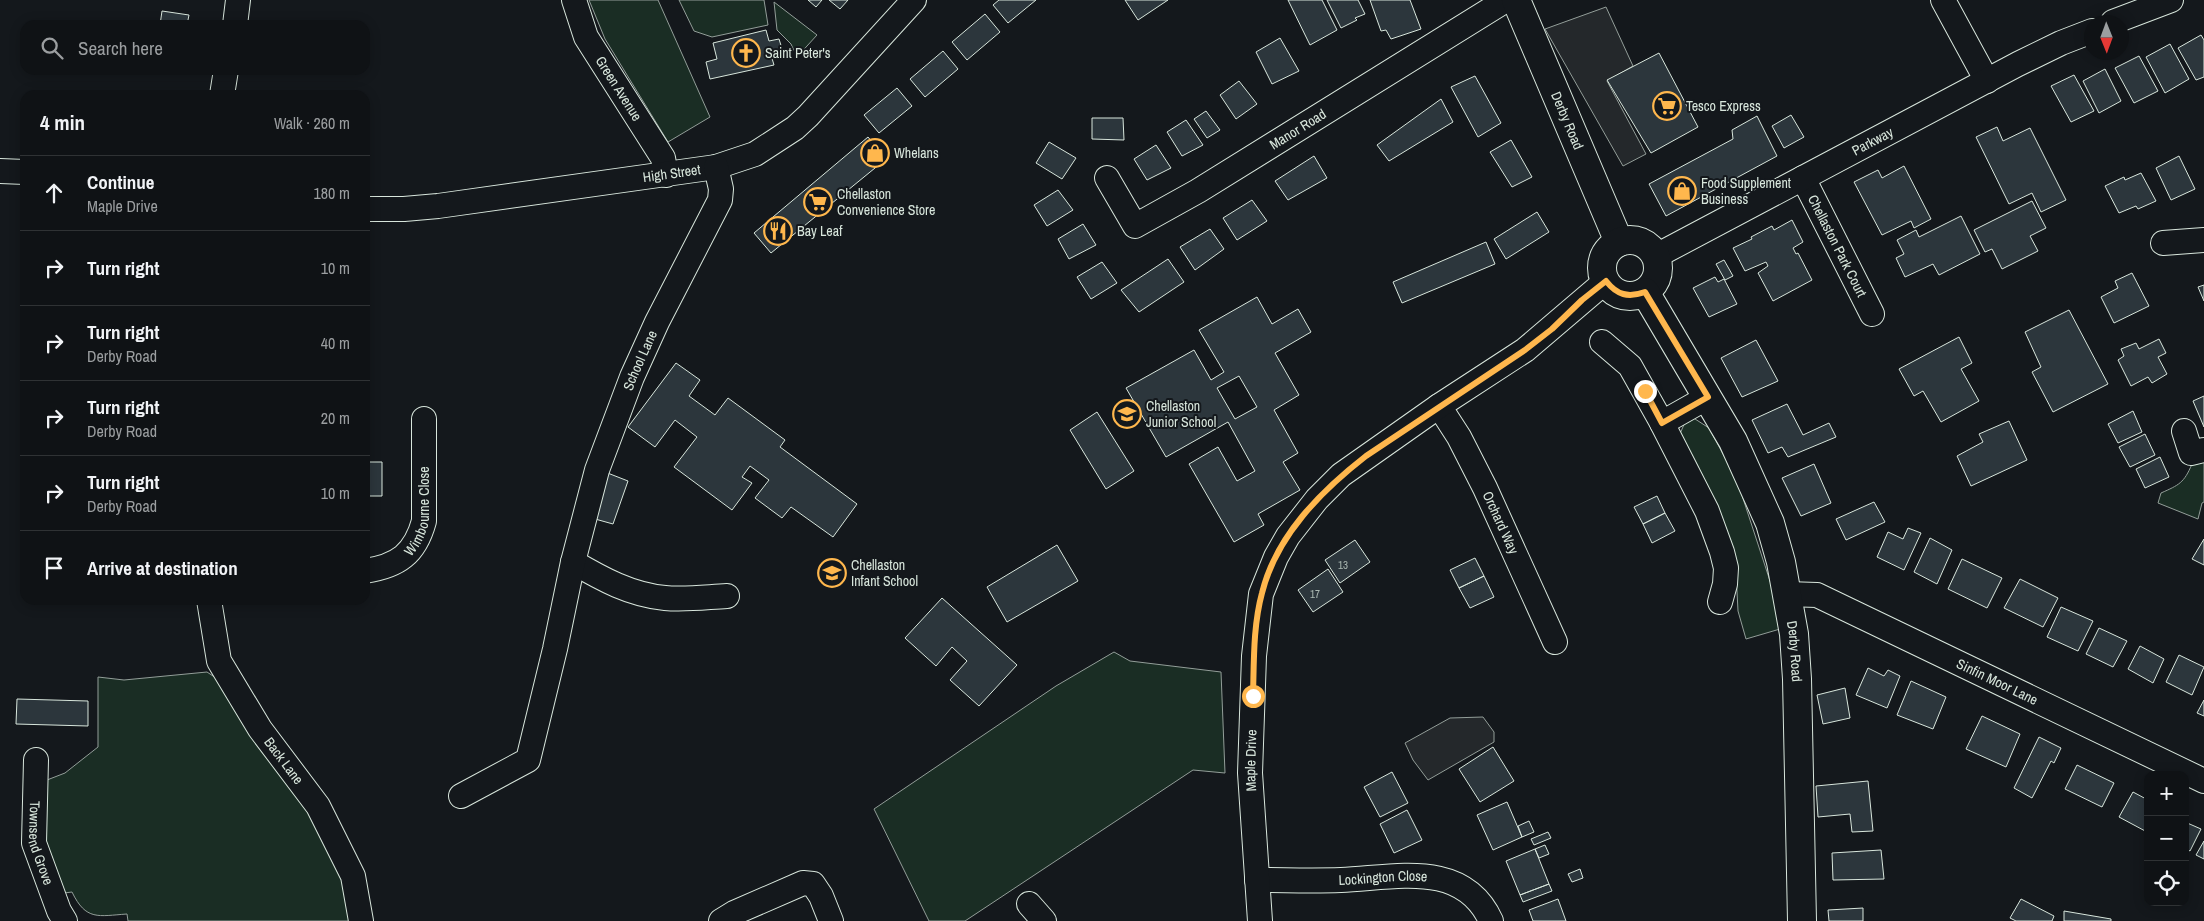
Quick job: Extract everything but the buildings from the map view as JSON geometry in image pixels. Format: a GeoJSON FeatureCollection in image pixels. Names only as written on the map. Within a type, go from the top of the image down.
{"type":"FeatureCollection","features":[{"type":"Feature","properties":{"kind":"main road","name":"Derby Road"},"geometry":{"type":"LineString","coordinates":[[1516,0],[1619,242]]}},
{"type":"Feature","properties":{"kind":"main road"},"geometry":{"type":"LineString","coordinates":[[1630,240],[1640,242],[1651,248],[1656,256],[1658,267],[1656,278],[1652,286],[1645,292],[1631,296],[1620,294],[1612,289],[1606,281],[1602,272],[1603,260],[1607,252],[1619,242],[1630,240]]}},
{"type":"Feature","properties":{"kind":"main road","name":"Derby Road"},"geometry":{"type":"LineString","coordinates":[[1645,292],[1734,441],[1770,523],[1787,594],[1794,634],[1797,679],[1802,921]]}},
{"type":"Feature","properties":{"kind":"street"},"geometry":{"type":"LineString","coordinates":[[236,20],[238,0]]}},
{"type":"Feature","properties":{"kind":"street","name":"Green Avenue"},"geometry":{"type":"LineString","coordinates":[[574,0],[586,37],[663,158],[666,175]]}},
{"type":"Feature","properties":{"kind":"street","name":"High Street"},"geometry":{"type":"LineString","coordinates":[[370,209],[438,206],[666,175],[716,167],[755,154],[795,128],[914,0]]}},
{"type":"Feature","properties":{"kind":"street","name":"Manor Road"},"geometry":{"type":"LineString","coordinates":[[1107,178],[1135,226],[1198,191],[1506,0]]}},
{"type":"Feature","properties":{"kind":"street"},"geometry":{"type":"LineString","coordinates":[[1943,0],[1988,81]]}},
{"type":"Feature","properties":{"kind":"street"},"geometry":{"type":"LineString","coordinates":[[2129,16],[2171,0]]}},
{"type":"Feature","properties":{"kind":"street","name":"Parkway"},"geometry":{"type":"LineString","coordinates":[[1656,256],[2061,43],[2084,34]]}},
{"type":"Feature","properties":{"kind":"street"},"geometry":{"type":"LineString","coordinates":[[223,90],[225,75]]}},
{"type":"Feature","properties":{"kind":"street","name":"School Lane"},"geometry":{"type":"LineString","coordinates":[[460,796],[528,760],[550,668],[572,562],[597,470],[632,377],[657,322],[720,200],[721,189],[716,167]]}},
{"type":"Feature","properties":{"kind":"street"},"geometry":{"type":"LineString","coordinates":[[0,170],[20,172]]}},
{"type":"Feature","properties":{"kind":"street","name":"Chellaston Park Court"},"geometry":{"type":"LineString","coordinates":[[1803,178],[1872,314]]}},
{"type":"Feature","properties":{"kind":"street"},"geometry":{"type":"LineString","coordinates":[[2163,243],[2204,240]]}},
{"type":"Feature","properties":{"kind":"street","name":"Maple Drive"},"geometry":{"type":"LineString","coordinates":[[1260,921],[1250,773],[1254,656],[1260,600],[1267,578],[1288,536],[1317,499],[1341,476],[1366,456],[1439,406],[1531,346],[1606,281]]}},
{"type":"Feature","properties":{"kind":"street"},"geometry":{"type":"LineString","coordinates":[[1602,342],[1630,366],[1662,423],[1707,511],[1726,568],[1725,584],[1720,602]]}},
{"type":"Feature","properties":{"kind":"street"},"geometry":{"type":"LineString","coordinates":[[1662,423],[1708,397]]}},
{"type":"Feature","properties":{"kind":"street","name":"Orchard Way"},"geometry":{"type":"LineString","coordinates":[[1439,406],[1459,437],[1485,488],[1555,642]]}},
{"type":"Feature","properties":{"kind":"street","name":"Wimbourne Close"},"geometry":{"type":"LineString","coordinates":[[370,570],[386,566],[404,557],[420,535],[424,521],[424,419]]}},
{"type":"Feature","properties":{"kind":"street"},"geometry":{"type":"LineString","coordinates":[[2184,431],[2191,453],[2204,450]]}},
{"type":"Feature","properties":{"kind":"street"},"geometry":{"type":"LineString","coordinates":[[572,562],[613,585],[650,596],[667,598],[727,596]]}},
{"type":"Feature","properties":{"kind":"street","name":"Sinfin Moor Lane"},"geometry":{"type":"LineString","coordinates":[[1787,594],[1817,595],[2204,781]]}},
{"type":"Feature","properties":{"kind":"street","name":"Back Lane"},"geometry":{"type":"LineString","coordinates":[[210,605],[219,661],[260,729],[318,806],[353,876],[361,921]]}},
{"type":"Feature","properties":{"kind":"street","name":"Townsend Grove"},"geometry":{"type":"LineString","coordinates":[[36,760],[34,843],[59,910],[65,921]]}},
{"type":"Feature","properties":{"kind":"street","name":"Lockington Close"},"geometry":{"type":"LineString","coordinates":[[1257,880],[1340,880],[1421,875],[1437,877],[1450,881],[1474,897],[1490,921]]}},
{"type":"Feature","properties":{"kind":"street"},"geometry":{"type":"LineString","coordinates":[[720,921],[803,883],[812,884],[818,890],[831,921]]}},
{"type":"Feature","properties":{"kind":"green space"},"geometry":{"type":"Polygon","coordinates":[[[589,0],[658,0],[710,117],[668,142],[605,39],[589,0]]]}},
{"type":"Feature","properties":{"kind":"green space"},"geometry":{"type":"Polygon","coordinates":[[[679,0],[764,0],[768,25],[712,37],[694,31],[679,0]]]}},
{"type":"Feature","properties":{"kind":"green space"},"geometry":{"type":"Polygon","coordinates":[[[774,2],[817,35],[797,57],[791,44],[777,30],[774,2]]]}},
{"type":"Feature","properties":{"kind":"green space"},"geometry":{"type":"Polygon","coordinates":[[[1692,417],[1709,428],[1737,480],[1771,584],[1780,629],[1746,639],[1738,611],[1736,572],[1679,436],[1686,420],[1692,417]]]}},
{"type":"Feature","properties":{"kind":"green space"},"geometry":{"type":"Polygon","coordinates":[[[2204,461],[2204,502],[2202,503],[2198,519],[2158,503],[2161,493],[2180,483],[2192,464],[2204,461]]]}},
{"type":"Feature","properties":{"kind":"green space"},"geometry":{"type":"Polygon","coordinates":[[[1114,652],[1130,661],[1221,672],[1225,773],[1193,770],[965,921],[929,921],[874,809],[1056,686],[1114,652]]]}},
{"type":"Feature","properties":{"kind":"green space"},"geometry":{"type":"Polygon","coordinates":[[[207,672],[219,680],[228,699],[256,742],[309,812],[339,858],[351,921],[128,921],[127,914],[94,915],[82,908],[72,892],[64,893],[44,848],[47,780],[65,773],[98,747],[98,677],[124,680],[207,672]]]}},
{"type":"Feature","properties":{"kind":"shaded area"},"geometry":{"type":"Polygon","coordinates":[[[1606,7],[1633,66],[1607,81],[1646,154],[1623,166],[1545,29],[1606,7]]]}},
{"type":"Feature","properties":{"kind":"shaded area"},"geometry":{"type":"Polygon","coordinates":[[[1483,717],[1494,732],[1494,742],[1428,780],[1413,760],[1405,743],[1450,718],[1483,717]]]}},
{"type":"Feature","properties":{"kind":"place","name":"Saint Peter's"},"geometry":{"type":"Point","coordinates":[746,53]}},
{"type":"Feature","properties":{"kind":"place","name":"Tesco Express"},"geometry":{"type":"Point","coordinates":[1667,106]}},
{"type":"Feature","properties":{"kind":"place","name":"Whelans"},"geometry":{"type":"Point","coordinates":[875,153]}},
{"type":"Feature","properties":{"kind":"place","name":"Food Supplement Business"},"geometry":{"type":"Point","coordinates":[1682,191]}},
{"type":"Feature","properties":{"kind":"place","name":"Chellaston Convenience Store"},"geometry":{"type":"Point","coordinates":[818,202]}},
{"type":"Feature","properties":{"kind":"place","name":"Bay Leaf"},"geometry":{"type":"Point","coordinates":[778,231]}},
{"type":"Feature","properties":{"kind":"place","name":"Chellaston Junior School"},"geometry":{"type":"Point","coordinates":[1127,414]}},
{"type":"Feature","properties":{"kind":"place","name":"Chellaston Infant School"},"geometry":{"type":"Point","coordinates":[832,573]}},
{"type":"Feature","properties":{"kind":"route"},"geometry":{"type":"LineString","coordinates":[[1253,696],[1254,656],[1259,607],[1267,578],[1276,557],[1288,536],[1317,499],[1366,456],[1525,350],[1552,329],[1582,300],[1606,281],[1612,289],[1620,294],[1631,296],[1645,292],[1708,397],[1662,423],[1645,391]]}}]}
